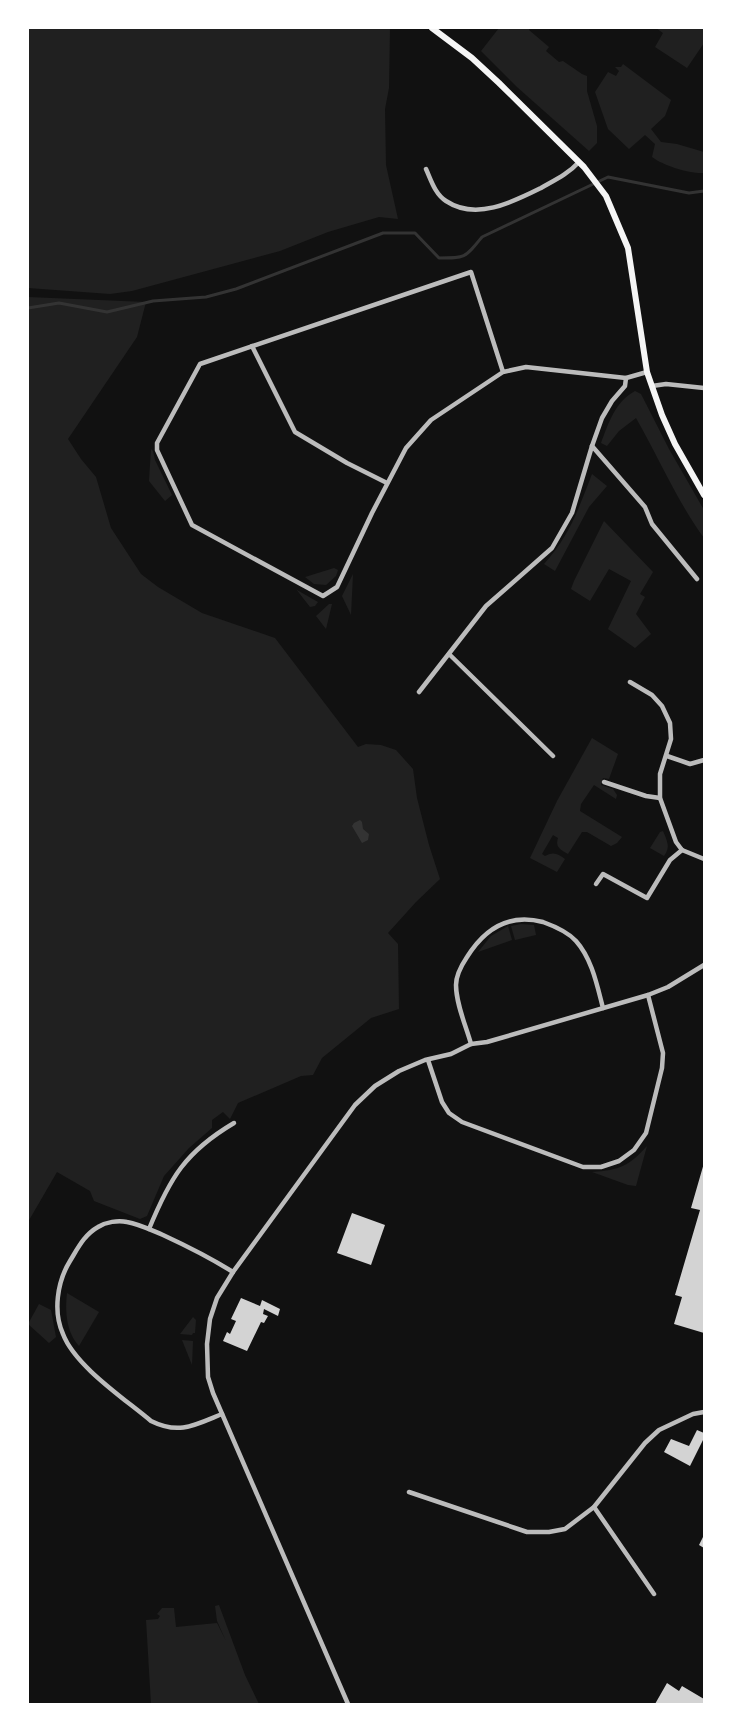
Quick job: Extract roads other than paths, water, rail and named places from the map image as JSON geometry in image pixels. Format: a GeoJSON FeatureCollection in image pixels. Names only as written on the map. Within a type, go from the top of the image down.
{"type":"FeatureCollection","features":[{"type":"Feature","properties":{"kind":"main road"},"geometry":{"type":"LineString","coordinates":[[432,28],[472,58],[499,83],[579,162],[602,190],[628,248],[647,372],[662,415],[704,495]]}},
{"type":"Feature","properties":{"kind":"street"},"geometry":{"type":"LineString","coordinates":[[426,168],[436,192],[445,201],[465,209],[474,210],[498,207],[511,203],[569,173],[579,162]]}},
{"type":"Feature","properties":{"kind":"street"},"geometry":{"type":"LineString","coordinates":[[503,372],[471,272],[200,364],[157,443],[157,450],[192,525],[323,596],[337,588],[387,483],[406,448],[431,420],[503,372],[526,367],[626,378],[647,372]]}},
{"type":"Feature","properties":{"kind":"street"},"geometry":{"type":"LineString","coordinates":[[252,346],[295,432],[347,463],[387,483]]}},
{"type":"Feature","properties":{"kind":"street"},"geometry":{"type":"LineString","coordinates":[[419,692],[486,606],[552,548],[572,512],[602,418],[612,401],[625,386],[626,378]]}},
{"type":"Feature","properties":{"kind":"street"},"geometry":{"type":"LineString","coordinates":[[652,386],[666,384],[704,388]]}},
{"type":"Feature","properties":{"kind":"street"},"geometry":{"type":"LineString","coordinates":[[592,446],[645,507],[652,524],[697,579]]}},
{"type":"Feature","properties":{"kind":"street"},"geometry":{"type":"LineString","coordinates":[[449,654],[553,756]]}},
{"type":"Feature","properties":{"kind":"street"},"geometry":{"type":"LineString","coordinates":[[630,682],[652,695],[662,706],[670,723],[671,738],[660,774],[660,798],[676,842],[682,850],[704,859]]}},
{"type":"Feature","properties":{"kind":"street"},"geometry":{"type":"LineString","coordinates":[[667,756],[690,764],[704,760]]}},
{"type":"Feature","properties":{"kind":"street"},"geometry":{"type":"LineString","coordinates":[[604,782],[646,796],[660,798]]}},
{"type":"Feature","properties":{"kind":"street"},"geometry":{"type":"LineString","coordinates":[[596,884],[602,874],[646,898],[670,860],[682,850]]}},
{"type":"Feature","properties":{"kind":"street"},"geometry":{"type":"LineString","coordinates":[[471,1044],[456,995],[458,974],[476,942],[493,928],[509,920],[531,919],[553,925],[574,940],[586,954],[603,1008]]}},
{"type":"Feature","properties":{"kind":"street"},"geometry":{"type":"LineString","coordinates":[[348,1704],[222,1414],[208,1377],[206,1344],[210,1319],[217,1298],[233,1272],[355,1105],[375,1086],[399,1071],[451,1054],[471,1044],[487,1042],[648,995],[668,987],[704,965]]}},
{"type":"Feature","properties":{"kind":"street"},"geometry":{"type":"LineString","coordinates":[[428,1060],[442,1102],[449,1113],[462,1122],[583,1167],[601,1168],[619,1161],[634,1150],[646,1133],[662,1068],[663,1053],[648,995]]}},
{"type":"Feature","properties":{"kind":"street"},"geometry":{"type":"LineString","coordinates":[[149,1229],[161,1198],[190,1155],[210,1137],[234,1123]]}},
{"type":"Feature","properties":{"kind":"street"},"geometry":{"type":"LineString","coordinates":[[222,1414],[190,1427],[176,1429],[161,1426],[151,1421],[74,1355],[63,1335],[57,1314],[59,1290],[67,1266],[87,1234],[99,1226],[111,1222],[126,1222],[149,1229],[202,1253],[233,1272]]}},
{"type":"Feature","properties":{"kind":"street"},"geometry":{"type":"LineString","coordinates":[[409,1492],[527,1532],[548,1532],[565,1529],[594,1507],[645,1443],[659,1430],[693,1414],[704,1412]]}},
{"type":"Feature","properties":{"kind":"street"},"geometry":{"type":"LineString","coordinates":[[594,1507],[654,1594]]}},
{"type":"Feature","properties":{"kind":"waterway"},"geometry":{"type":"LineString","coordinates":[[28,308],[59,303],[107,312],[153,301],[206,297],[236,289],[383,233],[415,233],[439,258],[460,257],[468,253],[482,237],[608,177],[689,193],[704,191]]}}]}
